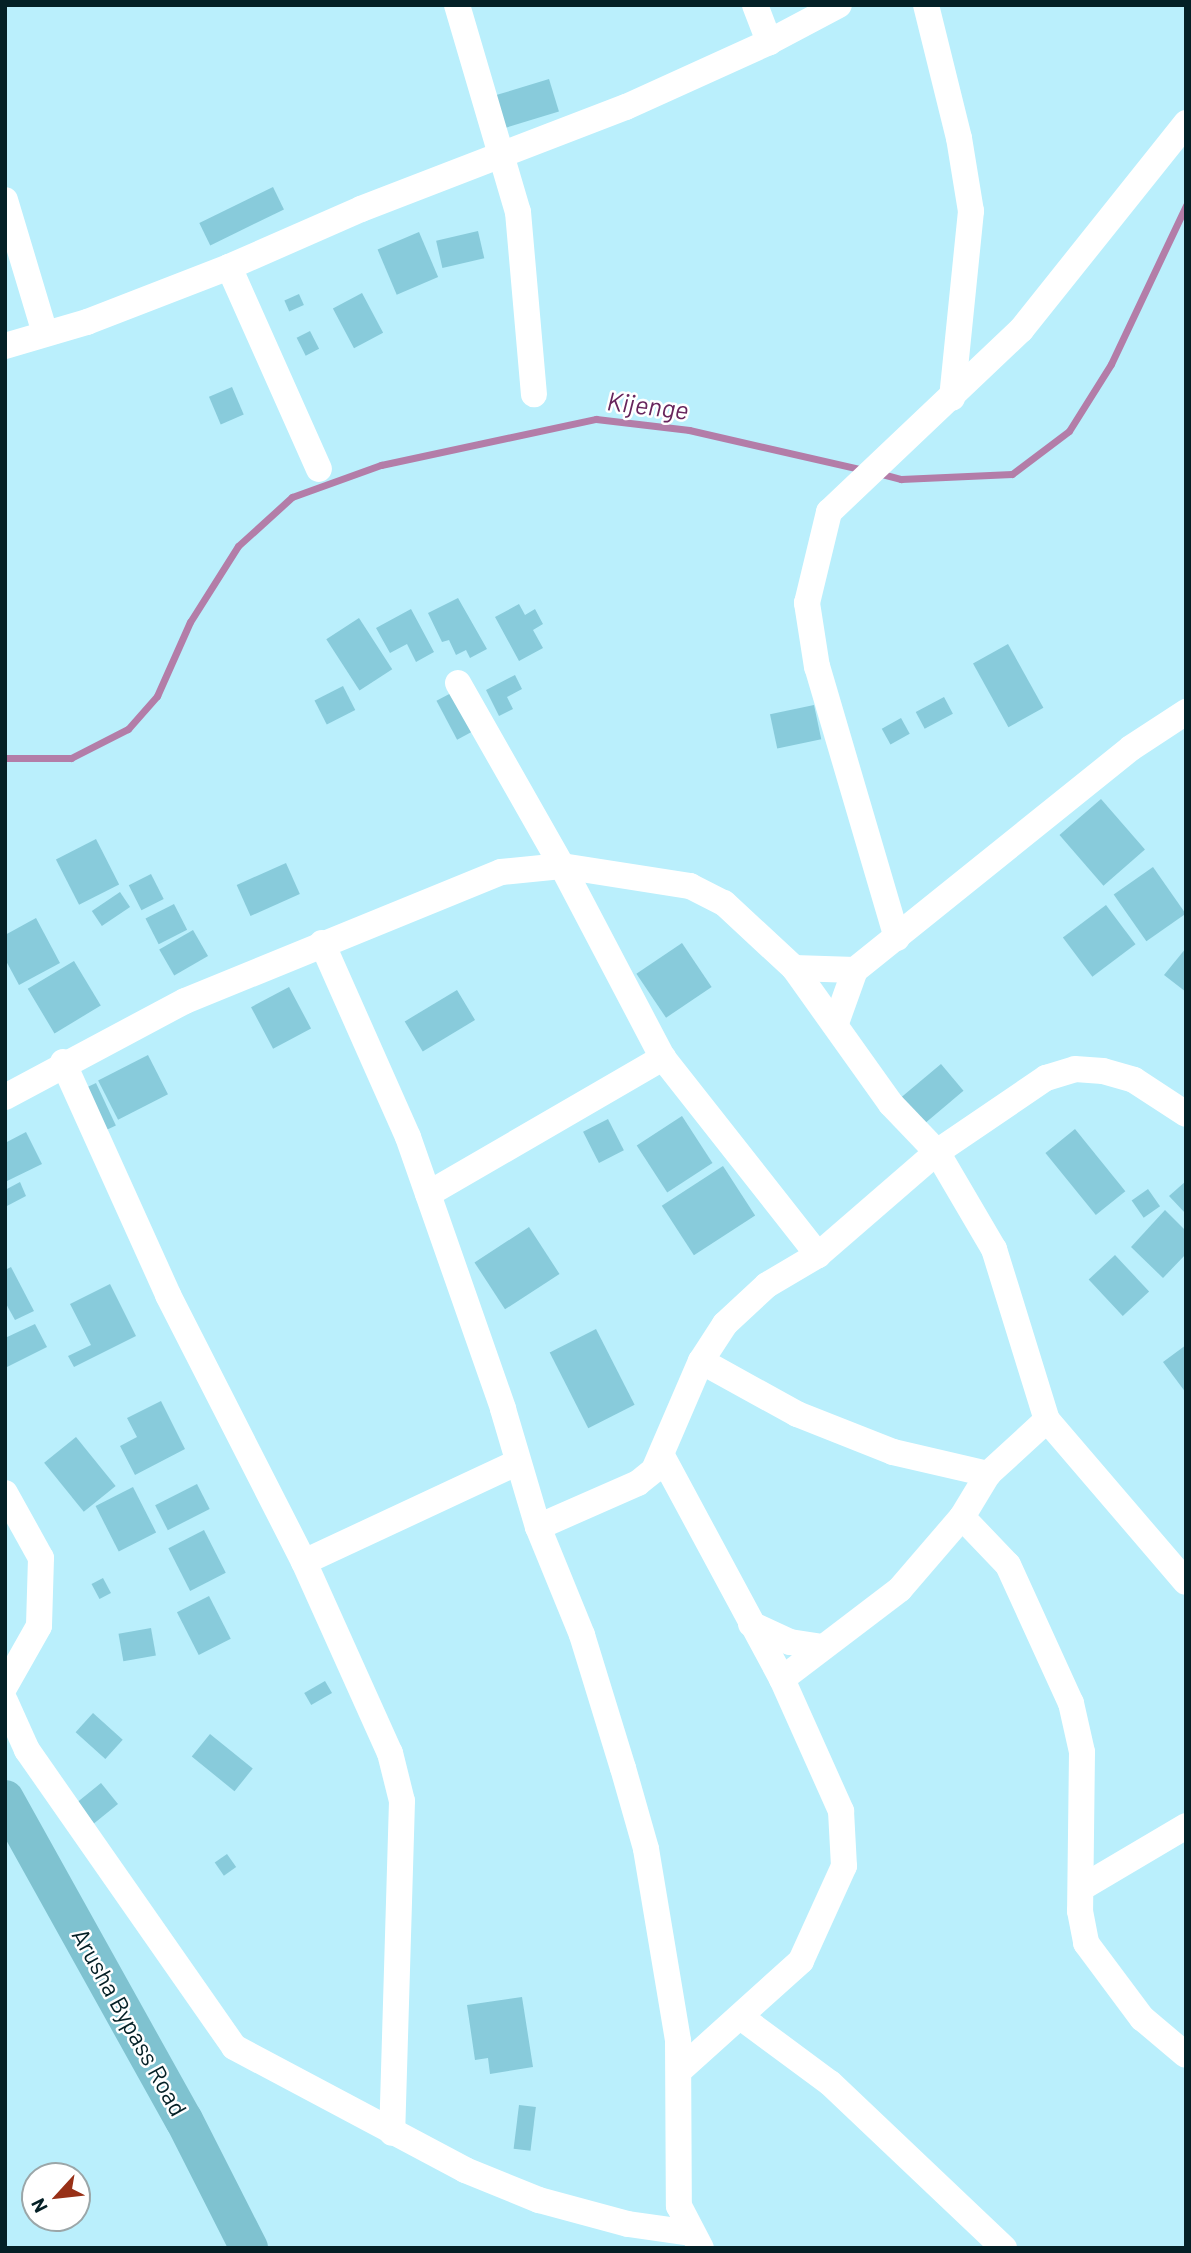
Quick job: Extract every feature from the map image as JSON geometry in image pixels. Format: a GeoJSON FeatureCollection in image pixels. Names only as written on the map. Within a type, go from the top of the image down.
{"type":"FeatureCollection","features":[{"type":"Feature","properties":{"kind":"main road","name":"Arusha Bypass Road"},"geometry":{"type":"LineString","coordinates":[[5,1799],[184,2120],[249,2248]]}},
{"type":"Feature","properties":{"kind":"street"},"geometry":{"type":"LineString","coordinates":[[457,5],[518,212],[534,394]]}},
{"type":"Feature","properties":{"kind":"street"},"geometry":{"type":"LineString","coordinates":[[755,5],[769,43]]}},
{"type":"Feature","properties":{"kind":"street"},"geometry":{"type":"LineString","coordinates":[[5,346],[87,322],[229,267],[361,209],[500,157],[769,43],[839,5]]}},
{"type":"Feature","properties":{"kind":"street"},"geometry":{"type":"LineString","coordinates":[[926,5],[959,138],[971,211],[952,398]]}},
{"type":"Feature","properties":{"kind":"street"},"geometry":{"type":"LineString","coordinates":[[897,938],[817,667],[807,603],[829,512],[1021,330],[1186,123]]}},
{"type":"Feature","properties":{"kind":"street"},"geometry":{"type":"LineString","coordinates":[[5,200],[45,333]]}},
{"type":"Feature","properties":{"kind":"street"},"geometry":{"type":"LineString","coordinates":[[229,267],[319,468]]}},
{"type":"Feature","properties":{"kind":"street"},"geometry":{"type":"LineString","coordinates":[[458,683],[562,866],[663,1058],[818,1255]]}},
{"type":"Feature","properties":{"kind":"street"},"geometry":{"type":"LineString","coordinates":[[836,1023],[855,970],[1131,748],[1186,712]]}},
{"type":"Feature","properties":{"kind":"street"},"geometry":{"type":"LineString","coordinates":[[5,1097],[63,1062],[184,1001],[501,872],[562,866],[690,886],[724,903],[794,968],[836,1023],[891,1104],[937,1152],[994,1248],[1047,1420],[1186,1582]]}},
{"type":"Feature","properties":{"kind":"street"},"geometry":{"type":"LineString","coordinates":[[322,943],[408,1137],[538,1527],[582,1635],[646,1849],[680,2070],[676,2171],[679,2206],[697,2241]]}},
{"type":"Feature","properties":{"kind":"street"},"geometry":{"type":"LineString","coordinates":[[794,968],[855,970]]}},
{"type":"Feature","properties":{"kind":"street"},"geometry":{"type":"LineString","coordinates":[[428,1194],[663,1058]]}},
{"type":"Feature","properties":{"kind":"street"},"geometry":{"type":"LineString","coordinates":[[63,1062],[168,1295],[304,1562],[372,1706],[402,1801],[392,2133]]}},
{"type":"Feature","properties":{"kind":"street"},"geometry":{"type":"LineString","coordinates":[[538,1527],[638,1483],[663,1456],[701,1361],[725,1324],[767,1285],[818,1255],[937,1152],[1046,1078],[1075,1069],[1134,1080],[1186,1114]]}},
{"type":"Feature","properties":{"kind":"street"},"geometry":{"type":"LineString","coordinates":[[701,1361],[797,1414],[893,1452],[988,1474]]}},
{"type":"Feature","properties":{"kind":"street"},"geometry":{"type":"LineString","coordinates":[[782,1679],[900,1589],[962,1517],[988,1474],[1047,1420]]}},
{"type":"Feature","properties":{"kind":"street"},"geometry":{"type":"LineString","coordinates":[[663,1456],[782,1679],[841,1811],[844,1866],[801,1961],[742,2018],[680,2070]]}},
{"type":"Feature","properties":{"kind":"street"},"geometry":{"type":"LineString","coordinates":[[304,1562],[518,1462]]}},
{"type":"Feature","properties":{"kind":"street"},"geometry":{"type":"LineString","coordinates":[[5,1493],[41,1558],[39,1626],[5,1686]]}},
{"type":"Feature","properties":{"kind":"street"},"geometry":{"type":"LineString","coordinates":[[962,1517],[1008,1565],[1072,1703],[1082,1752],[1083,1887],[1080,1911],[1086,1944],[1142,2018],[1186,2055]]}},
{"type":"Feature","properties":{"kind":"street"},"geometry":{"type":"LineString","coordinates":[[751,1624],[790,1642],[823,1647]]}},
{"type":"Feature","properties":{"kind":"street"},"geometry":{"type":"LineString","coordinates":[[5,1702],[34,1761],[234,2047],[392,2133],[538,2200],[697,2241]]}},
{"type":"Feature","properties":{"kind":"street"},"geometry":{"type":"LineString","coordinates":[[1083,1887],[1186,1826]]}},
{"type":"Feature","properties":{"kind":"street"},"geometry":{"type":"LineString","coordinates":[[742,2018],[830,2083],[1004,2248]]}},
{"type":"Feature","properties":{"kind":"building"},"geometry":{"type":"Polygon","coordinates":[[[549,79],[559,112],[505,128],[495,95],[549,79]]]}},
{"type":"Feature","properties":{"kind":"building"},"geometry":{"type":"Polygon","coordinates":[[[273,187],[284,209],[210,245],[199,223],[273,187]]]}},
{"type":"Feature","properties":{"kind":"building"},"geometry":{"type":"Polygon","coordinates":[[[478,231],[484,258],[442,268],[436,241],[478,231]]]}},
{"type":"Feature","properties":{"kind":"building"},"geometry":{"type":"Polygon","coordinates":[[[419,232],[438,277],[397,295],[378,250],[419,232]]]}},
{"type":"Feature","properties":{"kind":"building"},"geometry":{"type":"Polygon","coordinates":[[[362,293],[383,333],[354,348],[333,308],[362,293]]]}},
{"type":"Feature","properties":{"kind":"building"},"geometry":{"type":"Polygon","coordinates":[[[299,294],[304,305],[289,311],[284,301],[299,294]]]}},
{"type":"Feature","properties":{"kind":"building"},"geometry":{"type":"Polygon","coordinates":[[[310,331],[319,349],[306,356],[297,338],[310,331]]]}},
{"type":"Feature","properties":{"kind":"building"},"geometry":{"type":"Polygon","coordinates":[[[232,387],[244,415],[221,424],[209,397],[232,387]]]}},
{"type":"Feature","properties":{"kind":"building"},"geometry":{"type":"Polygon","coordinates":[[[458,598],[487,649],[470,658],[466,650],[456,655],[449,640],[442,642],[428,613],[458,598]]]}},
{"type":"Feature","properties":{"kind":"building"},"geometry":{"type":"Polygon","coordinates":[[[519,604],[525,615],[535,609],[543,624],[533,630],[543,648],[519,661],[495,617],[519,604]]]}},
{"type":"Feature","properties":{"kind":"building"},"geometry":{"type":"Polygon","coordinates":[[[411,609],[434,652],[416,662],[407,644],[390,653],[376,628],[411,609]]]}},
{"type":"Feature","properties":{"kind":"building"},"geometry":{"type":"Polygon","coordinates":[[[359,618],[392,669],[360,690],[326,639],[359,618]]]}},
{"type":"Feature","properties":{"kind":"building"},"geometry":{"type":"Polygon","coordinates":[[[1008,644],[1043,708],[1008,727],[973,663],[1008,644]]]}},
{"type":"Feature","properties":{"kind":"building"},"geometry":{"type":"Polygon","coordinates":[[[515,675],[522,689],[507,697],[513,709],[499,716],[486,690],[515,675]]]}},
{"type":"Feature","properties":{"kind":"building"},"geometry":{"type":"Polygon","coordinates":[[[343,686],[355,710],[327,725],[314,701],[343,686]]]}},
{"type":"Feature","properties":{"kind":"building"},"geometry":{"type":"Polygon","coordinates":[[[455,691],[476,730],[457,740],[436,701],[455,691]]]}},
{"type":"Feature","properties":{"kind":"building"},"geometry":{"type":"Polygon","coordinates":[[[944,697],[953,714],[925,729],[916,712],[944,697]]]}},
{"type":"Feature","properties":{"kind":"building"},"geometry":{"type":"Polygon","coordinates":[[[814,705],[821,739],[777,749],[770,714],[814,705]]]}},
{"type":"Feature","properties":{"kind":"building"},"geometry":{"type":"Polygon","coordinates":[[[901,718],[910,734],[890,744],[882,729],[901,718]]]}},
{"type":"Feature","properties":{"kind":"building"},"geometry":{"type":"Polygon","coordinates":[[[1101,799],[1145,850],[1103,886],[1059,835],[1101,799]]]}},
{"type":"Feature","properties":{"kind":"building"},"geometry":{"type":"Polygon","coordinates":[[[96,839],[119,884],[79,905],[56,859],[96,839]]]}},
{"type":"Feature","properties":{"kind":"building"},"geometry":{"type":"Polygon","coordinates":[[[286,863],[300,894],[250,916],[237,885],[286,863]]]}},
{"type":"Feature","properties":{"kind":"building"},"geometry":{"type":"Polygon","coordinates":[[[1153,867],[1186,914],[1146,941],[1114,895],[1153,867]]]}},
{"type":"Feature","properties":{"kind":"building"},"geometry":{"type":"Polygon","coordinates":[[[151,874],[164,899],[141,910],[129,885],[151,874]]]}},
{"type":"Feature","properties":{"kind":"building"},"geometry":{"type":"Polygon","coordinates":[[[120,892],[130,907],[102,926],[92,911],[120,892]]]}},
{"type":"Feature","properties":{"kind":"building"},"geometry":{"type":"Polygon","coordinates":[[[174,904],[187,930],[159,944],[145,919],[174,904]]]}},
{"type":"Feature","properties":{"kind":"building"},"geometry":{"type":"Polygon","coordinates":[[[1106,905],[1135,944],[1092,977],[1063,937],[1106,905]]]}},
{"type":"Feature","properties":{"kind":"building"},"geometry":{"type":"Polygon","coordinates":[[[36,918],[60,963],[19,985],[5,959],[5,935],[36,918]]]}},
{"type":"Feature","properties":{"kind":"building"},"geometry":{"type":"Polygon","coordinates":[[[193,930],[208,956],[174,975],[159,950],[193,930]]]}},
{"type":"Feature","properties":{"kind":"building"},"geometry":{"type":"Polygon","coordinates":[[[682,943],[712,987],[666,1018],[636,974],[682,943]]]}},
{"type":"Feature","properties":{"kind":"building"},"geometry":{"type":"Polygon","coordinates":[[[1186,948],[1186,992],[1164,975],[1186,948]]]}},
{"type":"Feature","properties":{"kind":"building"},"geometry":{"type":"Polygon","coordinates":[[[74,961],[101,1006],[54,1033],[28,989],[74,961]]]}},
{"type":"Feature","properties":{"kind":"building"},"geometry":{"type":"Polygon","coordinates":[[[289,987],[311,1028],[273,1049],[251,1007],[289,987]]]}},
{"type":"Feature","properties":{"kind":"building"},"geometry":{"type":"Polygon","coordinates":[[[457,990],[475,1020],[423,1051],[405,1021],[457,990]]]}},
{"type":"Feature","properties":{"kind":"building"},"geometry":{"type":"Polygon","coordinates":[[[148,1055],[168,1094],[118,1120],[98,1080],[148,1055]]]}},
{"type":"Feature","properties":{"kind":"building"},"geometry":{"type":"Polygon","coordinates":[[[941,1064],[963,1091],[923,1125],[900,1098],[941,1064]]]}},
{"type":"Feature","properties":{"kind":"building"},"geometry":{"type":"Polygon","coordinates":[[[96,1083],[116,1126],[98,1134],[78,1091],[96,1083]]]}},
{"type":"Feature","properties":{"kind":"building"},"geometry":{"type":"Polygon","coordinates":[[[682,1116],[712,1163],[667,1192],[637,1145],[682,1116]]]}},
{"type":"Feature","properties":{"kind":"building"},"geometry":{"type":"Polygon","coordinates":[[[608,1119],[624,1150],[599,1163],[583,1132],[608,1119]]]}},
{"type":"Feature","properties":{"kind":"building"},"geometry":{"type":"Polygon","coordinates":[[[1075,1129],[1125,1191],[1096,1215],[1045,1153],[1075,1129]]]}},
{"type":"Feature","properties":{"kind":"building"},"geometry":{"type":"Polygon","coordinates":[[[26,1132],[42,1164],[5,1182],[5,1143],[26,1132]]]}},
{"type":"Feature","properties":{"kind":"building"},"geometry":{"type":"Polygon","coordinates":[[[723,1166],[755,1215],[694,1255],[662,1206],[723,1166]]]}},
{"type":"Feature","properties":{"kind":"building"},"geometry":{"type":"Polygon","coordinates":[[[1186,1181],[1186,1214],[1169,1196],[1186,1181]]]}},
{"type":"Feature","properties":{"kind":"building"},"geometry":{"type":"Polygon","coordinates":[[[20,1182],[26,1196],[5,1207],[5,1190],[20,1182]]]}},
{"type":"Feature","properties":{"kind":"building"},"geometry":{"type":"Polygon","coordinates":[[[1148,1189],[1160,1206],[1144,1218],[1132,1200],[1148,1189]]]}},
{"type":"Feature","properties":{"kind":"building"},"geometry":{"type":"Polygon","coordinates":[[[1165,1210],[1186,1231],[1186,1254],[1163,1278],[1131,1247],[1165,1210]]]}},
{"type":"Feature","properties":{"kind":"building"},"geometry":{"type":"Polygon","coordinates":[[[529,1227],[559,1274],[505,1309],[474,1262],[529,1227]]]}},
{"type":"Feature","properties":{"kind":"building"},"geometry":{"type":"Polygon","coordinates":[[[1115,1255],[1149,1292],[1123,1316],[1089,1280],[1115,1255]]]}},
{"type":"Feature","properties":{"kind":"building"},"geometry":{"type":"Polygon","coordinates":[[[11,1267],[34,1311],[15,1320],[5,1302],[5,1270],[11,1267]]]}},
{"type":"Feature","properties":{"kind":"building"},"geometry":{"type":"Polygon","coordinates":[[[110,1284],[136,1336],[74,1367],[68,1356],[91,1345],[70,1304],[110,1284]]]}},
{"type":"Feature","properties":{"kind":"building"},"geometry":{"type":"Polygon","coordinates":[[[35,1324],[47,1347],[5,1368],[5,1338],[35,1324]]]}},
{"type":"Feature","properties":{"kind":"building"},"geometry":{"type":"Polygon","coordinates":[[[596,1329],[635,1405],[588,1428],[550,1353],[596,1329]]]}},
{"type":"Feature","properties":{"kind":"building"},"geometry":{"type":"Polygon","coordinates":[[[1186,1345],[1186,1393],[1163,1362],[1186,1345]]]}},
{"type":"Feature","properties":{"kind":"building"},"geometry":{"type":"Polygon","coordinates":[[[161,1401],[185,1449],[135,1475],[120,1446],[137,1437],[127,1418],[161,1401]]]}},
{"type":"Feature","properties":{"kind":"building"},"geometry":{"type":"Polygon","coordinates":[[[76,1437],[116,1486],[84,1512],[44,1463],[76,1437]]]}},
{"type":"Feature","properties":{"kind":"building"},"geometry":{"type":"Polygon","coordinates":[[[197,1484],[210,1509],[168,1530],[155,1505],[197,1484]]]}},
{"type":"Feature","properties":{"kind":"building"},"geometry":{"type":"Polygon","coordinates":[[[133,1487],[156,1532],[119,1552],[96,1506],[133,1487]]]}},
{"type":"Feature","properties":{"kind":"building"},"geometry":{"type":"Polygon","coordinates":[[[204,1530],[226,1573],[190,1591],[168,1548],[204,1530]]]}},
{"type":"Feature","properties":{"kind":"building"},"geometry":{"type":"Polygon","coordinates":[[[103,1578],[111,1593],[100,1599],[92,1584],[103,1578]]]}},
{"type":"Feature","properties":{"kind":"building"},"geometry":{"type":"Polygon","coordinates":[[[209,1596],[231,1639],[199,1655],[177,1612],[209,1596]]]}},
{"type":"Feature","properties":{"kind":"building"},"geometry":{"type":"Polygon","coordinates":[[[151,1628],[156,1656],[123,1661],[119,1634],[151,1628]]]}},
{"type":"Feature","properties":{"kind":"building"},"geometry":{"type":"Polygon","coordinates":[[[325,1681],[332,1693],[311,1705],[304,1693],[325,1681]]]}},
{"type":"Feature","properties":{"kind":"building"},"geometry":{"type":"Polygon","coordinates":[[[93,1713],[123,1740],[105,1759],[76,1732],[93,1713]]]}},
{"type":"Feature","properties":{"kind":"building"},"geometry":{"type":"Polygon","coordinates":[[[210,1734],[253,1769],[234,1791],[192,1757],[210,1734]]]}},
{"type":"Feature","properties":{"kind":"building"},"geometry":{"type":"Polygon","coordinates":[[[101,1783],[118,1804],[94,1823],[77,1803],[101,1783]]]}},
{"type":"Feature","properties":{"kind":"building"},"geometry":{"type":"Polygon","coordinates":[[[227,1854],[236,1867],[224,1876],[215,1863],[227,1854]]]}},
{"type":"Feature","properties":{"kind":"building"},"geometry":{"type":"Polygon","coordinates":[[[522,1997],[533,2067],[490,2074],[488,2058],[475,2060],[467,2005],[522,1997]]]}},
{"type":"Feature","properties":{"kind":"building"},"geometry":{"type":"Polygon","coordinates":[[[519,2105],[536,2107],[531,2151],[514,2149],[519,2105]]]}},
{"type":"Feature","properties":{"kind":"waterway","name":"Kijenge"},"geometry":{"type":"LineString","coordinates":[[878,473],[901,479],[1012,474],[1069,431],[1111,364],[1186,205]]}},
{"type":"Feature","properties":{"kind":"waterway","name":"Kijenge"},"geometry":{"type":"LineString","coordinates":[[5,758],[71,758],[128,729],[157,696],[190,622],[238,546],[292,497],[381,465],[596,419],[689,430],[863,470]]}}]}
